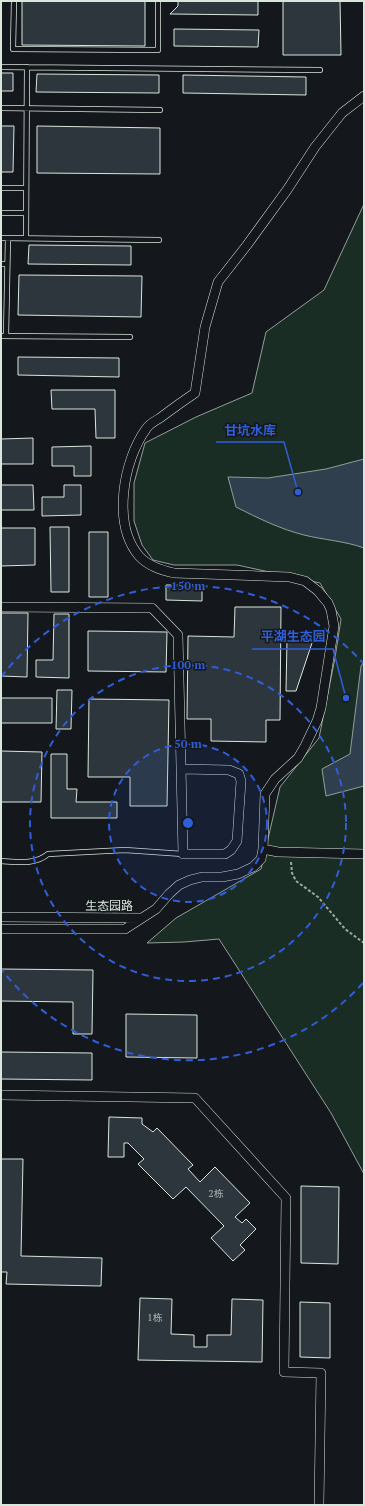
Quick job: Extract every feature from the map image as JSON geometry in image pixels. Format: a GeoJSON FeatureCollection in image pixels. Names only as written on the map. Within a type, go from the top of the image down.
{"type":"FeatureCollection","features":[{"type":"Feature","properties":{"kind":"street"},"geometry":{"type":"LineString","coordinates":[[143,918],[156,909],[168,894],[179,885],[202,877],[238,874],[253,867],[261,859],[263,849],[265,794],[275,779],[298,758],[312,733],[321,708],[334,626],[331,610],[324,597],[305,581],[297,578],[174,573],[149,565],[132,546],[128,534],[124,512],[123,489],[127,467],[135,446],[147,427],[195,393],[205,327],[218,282],[287,190],[314,148],[342,113],[364,96]]}},
{"type":"Feature","properties":{"kind":"street"},"geometry":{"type":"LineString","coordinates":[[1,608],[152,608],[178,635],[183,854],[226,854],[231,850],[237,841],[241,781],[239,774],[229,770],[182,769]]}},
{"type":"Feature","properties":{"kind":"street"},"geometry":{"type":"LineString","coordinates":[[263,849],[292,852],[364,854]]}},
{"type":"Feature","properties":{"kind":"street","name":"生态园路"},"geometry":{"type":"LineString","coordinates":[[1,918],[143,918]]}},
{"type":"Feature","properties":{"kind":"street","name":"生态园路"},"geometry":{"type":"LineString","coordinates":[[1,929],[125,929],[143,918]]}},
{"type":"Feature","properties":{"kind":"street"},"geometry":{"type":"LineString","coordinates":[[1,1095],[195,1098],[286,1198],[284,1372],[321,1373],[320,1505]]}},
{"type":"Feature","properties":{"kind":"lane"},"geometry":{"type":"LineString","coordinates":[[14,1],[13,49],[150,50],[158,50],[158,1]]}},
{"type":"Feature","properties":{"kind":"lane"},"geometry":{"type":"LineString","coordinates":[[1,67],[320,70]]}},
{"type":"Feature","properties":{"kind":"lane"},"geometry":{"type":"LineString","coordinates":[[26,238],[27,67]]}},
{"type":"Feature","properties":{"kind":"lane"},"geometry":{"type":"LineString","coordinates":[[1,108],[160,110]]}},
{"type":"Feature","properties":{"kind":"lane"},"geometry":{"type":"LineString","coordinates":[[1,188],[26,188]]}},
{"type":"Feature","properties":{"kind":"lane"},"geometry":{"type":"LineString","coordinates":[[1,213],[26,213]]}},
{"type":"Feature","properties":{"kind":"lane"},"geometry":{"type":"LineString","coordinates":[[1,238],[159,240]]}},
{"type":"Feature","properties":{"kind":"lane"},"geometry":{"type":"LineString","coordinates":[[8,238],[4,336],[130,337]]}},
{"type":"Feature","properties":{"kind":"lane"},"geometry":{"type":"LineString","coordinates":[[1,264],[7,264]]}},
{"type":"Feature","properties":{"kind":"lane"},"geometry":{"type":"LineString","coordinates":[[1,861],[32,862],[42,860],[48,854],[125,850],[183,854]]}},
{"type":"Feature","properties":{"kind":"path"},"geometry":{"type":"LineString","coordinates":[[292,852],[292,873],[296,881],[318,897],[345,929],[364,943]]}},
{"type":"Feature","properties":{"kind":"green space"},"geometry":{"type":"Polygon","coordinates":[[[364,204],[364,1174],[331,1113],[219,939],[147,943],[176,918],[261,869],[280,787],[319,738],[341,619],[320,583],[237,565],[174,565],[153,560],[142,545],[134,521],[134,483],[145,443],[196,417],[252,393],[266,332],[324,290],[364,204]]]}},
{"type":"Feature","properties":{"kind":"water"},"geometry":{"type":"Polygon","coordinates":[[[364,459],[364,548],[295,533],[269,523],[236,507],[228,477],[268,478],[326,469],[364,459]]]}},
{"type":"Feature","properties":{"kind":"water"},"geometry":{"type":"Polygon","coordinates":[[[364,662],[364,786],[326,796],[322,769],[350,754],[361,666],[364,662]]]}},
{"type":"Feature","properties":{"kind":"building"},"geometry":{"type":"Polygon","coordinates":[[[22,1],[145,1],[145,46],[22,45],[22,1]]]}},
{"type":"Feature","properties":{"kind":"building"},"geometry":{"type":"Polygon","coordinates":[[[178,1],[258,1],[258,15],[170,14],[178,6],[178,1]]]}},
{"type":"Feature","properties":{"kind":"building"},"geometry":{"type":"Polygon","coordinates":[[[283,1],[340,1],[341,55],[283,55],[283,1]]]}},
{"type":"Feature","properties":{"kind":"building"},"geometry":{"type":"Polygon","coordinates":[[[174,29],[259,30],[258,47],[174,46],[174,29]]]}},
{"type":"Feature","properties":{"kind":"building"},"geometry":{"type":"Polygon","coordinates":[[[1,73],[13,73],[13,91],[1,91],[1,73]]]}},
{"type":"Feature","properties":{"kind":"building"},"geometry":{"type":"Polygon","coordinates":[[[37,74],[159,75],[159,93],[36,92],[37,74]]]}},
{"type":"Feature","properties":{"kind":"building"},"geometry":{"type":"Polygon","coordinates":[[[183,75],[306,77],[306,95],[183,93],[183,75]]]}},
{"type":"Feature","properties":{"kind":"building"},"geometry":{"type":"Polygon","coordinates":[[[1,126],[14,126],[13,172],[1,172],[1,126]]]}},
{"type":"Feature","properties":{"kind":"building"},"geometry":{"type":"Polygon","coordinates":[[[37,126],[160,128],[160,174],[37,173],[37,126]]]}},
{"type":"Feature","properties":{"kind":"building"},"geometry":{"type":"Polygon","coordinates":[[[29,245],[131,246],[131,265],[28,264],[29,245]]]}},
{"type":"Feature","properties":{"kind":"building"},"geometry":{"type":"Polygon","coordinates":[[[19,275],[142,276],[141,317],[18,315],[19,275]]]}},
{"type":"Feature","properties":{"kind":"building"},"geometry":{"type":"Polygon","coordinates":[[[18,357],[119,358],[119,377],[18,375],[18,357]]]}},
{"type":"Feature","properties":{"kind":"building"},"geometry":{"type":"Polygon","coordinates":[[[51,390],[115,390],[115,438],[96,438],[95,409],[52,409],[51,390]]]}},
{"type":"Feature","properties":{"kind":"building"},"geometry":{"type":"Polygon","coordinates":[[[33,438],[33,464],[1,464],[1,439],[33,438]]]}},
{"type":"Feature","properties":{"kind":"building"},"geometry":{"type":"Polygon","coordinates":[[[91,446],[91,476],[74,476],[74,466],[52,466],[52,447],[91,446]]]}},
{"type":"Feature","properties":{"kind":"building"},"geometry":{"type":"Polygon","coordinates":[[[1,485],[33,485],[34,510],[1,510],[1,485]]]}},
{"type":"Feature","properties":{"kind":"building"},"geometry":{"type":"Polygon","coordinates":[[[64,485],[81,485],[81,515],[42,516],[42,497],[64,497],[64,485]]]}},
{"type":"Feature","properties":{"kind":"building"},"geometry":{"type":"Polygon","coordinates":[[[50,527],[69,527],[69,592],[51,592],[50,527]]]}},
{"type":"Feature","properties":{"kind":"building"},"geometry":{"type":"Polygon","coordinates":[[[1,528],[35,528],[35,565],[1,566],[1,528]]]}},
{"type":"Feature","properties":{"kind":"building"},"geometry":{"type":"Polygon","coordinates":[[[89,532],[108,532],[108,597],[89,597],[89,532]]]}},
{"type":"Feature","properties":{"kind":"building"},"geometry":{"type":"Polygon","coordinates":[[[166,585],[202,585],[202,601],[166,600],[166,585]]]}},
{"type":"Feature","properties":{"kind":"building"},"geometry":{"type":"Polygon","coordinates":[[[235,607],[281,607],[280,720],[266,720],[266,742],[211,741],[211,719],[187,719],[188,636],[234,637],[235,607]]]}},
{"type":"Feature","properties":{"kind":"building"},"geometry":{"type":"Polygon","coordinates":[[[1,613],[28,613],[27,677],[1,676],[1,613]]]}},
{"type":"Feature","properties":{"kind":"building"},"geometry":{"type":"Polygon","coordinates":[[[54,614],[69,614],[69,678],[36,677],[36,660],[53,660],[54,614]]]}},
{"type":"Feature","properties":{"kind":"building"},"geometry":{"type":"Polygon","coordinates":[[[88,631],[167,632],[166,672],[88,671],[88,631]]]}},
{"type":"Feature","properties":{"kind":"building"},"geometry":{"type":"Polygon","coordinates":[[[287,640],[313,640],[296,691],[286,691],[287,640]]]}},
{"type":"Feature","properties":{"kind":"building"},"geometry":{"type":"Polygon","coordinates":[[[57,690],[72,690],[71,729],[56,729],[57,690]]]}},
{"type":"Feature","properties":{"kind":"building"},"geometry":{"type":"Polygon","coordinates":[[[1,698],[52,698],[52,723],[1,723],[1,698]]]}},
{"type":"Feature","properties":{"kind":"building"},"geometry":{"type":"Polygon","coordinates":[[[89,699],[169,700],[167,806],[130,806],[130,777],[88,777],[89,699]]]}},
{"type":"Feature","properties":{"kind":"building"},"geometry":{"type":"Polygon","coordinates":[[[1,751],[42,752],[41,802],[1,802],[1,751]]]}},
{"type":"Feature","properties":{"kind":"building"},"geometry":{"type":"Polygon","coordinates":[[[51,754],[67,754],[67,789],[77,789],[76,802],[117,802],[117,818],[51,818],[51,754]]]}},
{"type":"Feature","properties":{"kind":"building"},"geometry":{"type":"Polygon","coordinates":[[[1,969],[93,970],[92,1034],[73,1034],[73,1002],[1,1001],[1,969]]]}},
{"type":"Feature","properties":{"kind":"building"},"geometry":{"type":"Polygon","coordinates":[[[126,1014],[197,1015],[197,1058],[126,1057],[126,1014]]]}},
{"type":"Feature","properties":{"kind":"building"},"geometry":{"type":"Polygon","coordinates":[[[1,1052],[92,1053],[92,1080],[1,1079],[1,1052]]]}},
{"type":"Feature","properties":{"kind":"building"},"geometry":{"type":"Polygon","coordinates":[[[109,1117],[142,1118],[142,1124],[153,1132],[157,1128],[193,1165],[188,1169],[200,1182],[215,1167],[250,1203],[235,1217],[242,1223],[246,1219],[256,1229],[240,1245],[245,1250],[233,1261],[211,1238],[224,1226],[186,1187],[173,1199],[138,1164],[144,1159],[128,1143],[124,1143],[124,1157],[108,1157],[109,1117]]]}},
{"type":"Feature","properties":{"kind":"building"},"geometry":{"type":"Polygon","coordinates":[[[1,1159],[23,1159],[21,1256],[102,1258],[101,1286],[6,1284],[7,1272],[1,1272],[1,1159]]]}},
{"type":"Feature","properties":{"kind":"building"},"geometry":{"type":"Polygon","coordinates":[[[301,1186],[339,1187],[338,1264],[301,1263],[301,1186]]]}},
{"type":"Feature","properties":{"kind":"building"},"geometry":{"type":"Polygon","coordinates":[[[140,1298],[172,1299],[171,1334],[194,1335],[194,1347],[207,1347],[207,1335],[231,1335],[232,1299],[263,1300],[262,1362],[138,1360],[140,1298]]]}},
{"type":"Feature","properties":{"kind":"building"},"geometry":{"type":"Polygon","coordinates":[[[300,1302],[330,1303],[330,1358],[300,1357],[300,1302]]]}},
{"type":"Feature","properties":{"kind":"place","name":"甘坑水库"},"geometry":{"type":"Point","coordinates":[298,492]}},
{"type":"Feature","properties":{"kind":"place","name":"平湖生态园"},"geometry":{"type":"Point","coordinates":[346,698]}}]}
